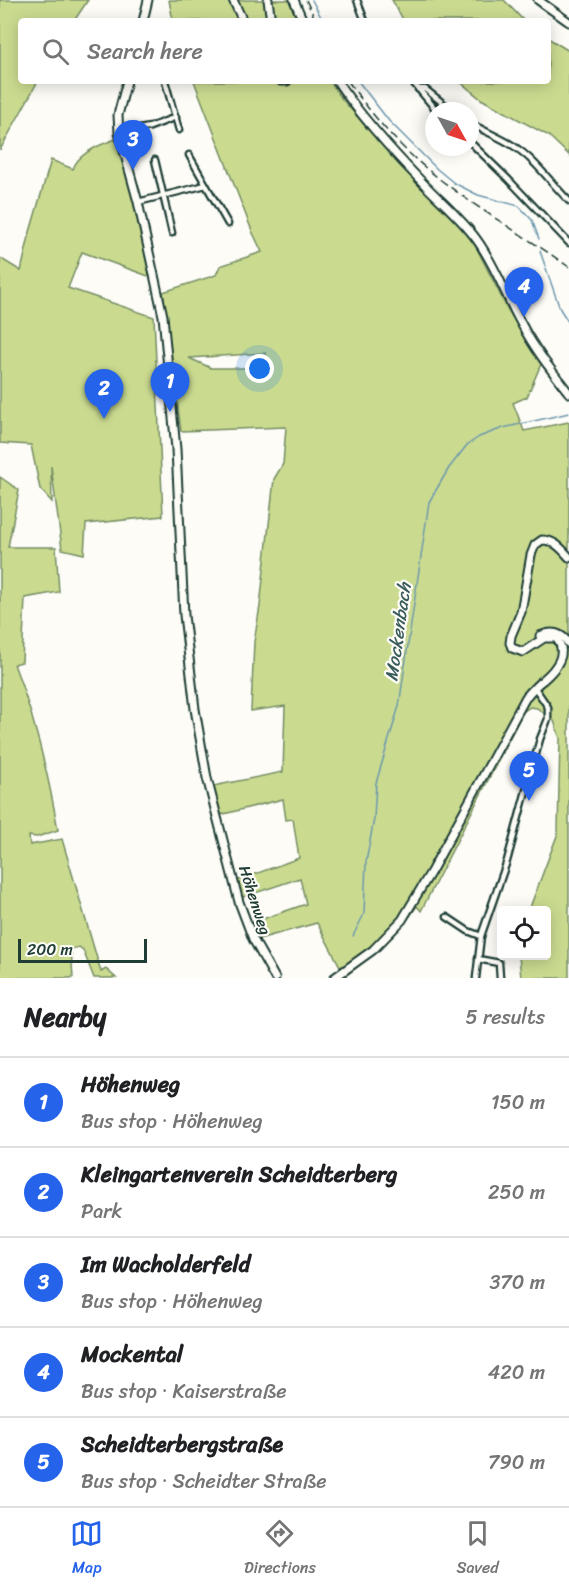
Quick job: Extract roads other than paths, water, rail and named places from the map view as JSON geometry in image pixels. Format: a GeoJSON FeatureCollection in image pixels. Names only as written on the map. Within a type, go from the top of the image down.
{"type":"FeatureCollection","features":[{"type":"Feature","properties":{"kind":"street"},"geometry":{"type":"LineString","coordinates":[[144,18],[148,0]]}},
{"type":"Feature","properties":{"kind":"street"},"geometry":{"type":"LineString","coordinates":[[233,0],[242,18]]}},
{"type":"Feature","properties":{"kind":"street"},"geometry":{"type":"LineString","coordinates":[[267,0],[270,18]]}},
{"type":"Feature","properties":{"kind":"street"},"geometry":{"type":"LineString","coordinates":[[294,0],[302,18]]}},
{"type":"Feature","properties":{"kind":"street"},"geometry":{"type":"LineString","coordinates":[[357,0],[364,18]]}},
{"type":"Feature","properties":{"kind":"street"},"geometry":{"type":"LineString","coordinates":[[538,0],[569,22]]}},
{"type":"Feature","properties":{"kind":"street","name":"Höhenweg"},"geometry":{"type":"LineString","coordinates":[[126,84],[118,115],[119,134],[138,202],[162,316],[170,379],[184,615],[191,688],[201,749],[213,803],[246,923],[257,948],[275,978]]}},
{"type":"Feature","properties":{"kind":"street"},"geometry":{"type":"LineString","coordinates":[[166,84],[179,130]]}},
{"type":"Feature","properties":{"kind":"street"},"geometry":{"type":"LineString","coordinates":[[339,84],[396,155],[457,216],[477,240],[488,257],[522,326],[549,368],[569,393]]}},
{"type":"Feature","properties":{"kind":"street"},"geometry":{"type":"LineString","coordinates":[[414,84],[429,102]]}},
{"type":"Feature","properties":{"kind":"street"},"geometry":{"type":"LineString","coordinates":[[418,89],[425,89],[442,102]]}},
{"type":"Feature","properties":{"kind":"street"},"geometry":{"type":"LineString","coordinates":[[119,134],[150,127],[176,117]]}},
{"type":"Feature","properties":{"kind":"street"},"geometry":{"type":"LineString","coordinates":[[479,128],[512,145],[534,161],[569,201]]}},
{"type":"Feature","properties":{"kind":"street"},"geometry":{"type":"LineString","coordinates":[[479,151],[569,243]]}},
{"type":"Feature","properties":{"kind":"street"},"geometry":{"type":"LineString","coordinates":[[189,155],[228,224]]}},
{"type":"Feature","properties":{"kind":"street"},"geometry":{"type":"LineString","coordinates":[[155,160],[172,233]]}},
{"type":"Feature","properties":{"kind":"street"},"geometry":{"type":"LineString","coordinates":[[138,202],[206,185]]}},
{"type":"Feature","properties":{"kind":"street"},"geometry":{"type":"LineString","coordinates":[[523,652],[512,648],[510,640],[520,616],[533,549],[538,542],[546,540],[555,543],[569,557]]}},
{"type":"Feature","properties":{"kind":"street"},"geometry":{"type":"LineString","coordinates":[[523,652],[540,636],[548,632],[557,633],[569,644]]}},
{"type":"Feature","properties":{"kind":"street"},"geometry":{"type":"LineString","coordinates":[[337,976],[373,950],[402,920],[432,870],[519,709],[534,687],[562,665],[566,658],[566,650],[560,640],[548,637],[523,652]]}},
{"type":"Feature","properties":{"kind":"street"},"geometry":{"type":"LineString","coordinates":[[534,687],[565,668]]}},
{"type":"Feature","properties":{"kind":"street"},"geometry":{"type":"LineString","coordinates":[[476,978],[481,936],[507,861],[540,739],[548,719],[548,707],[534,687]]}},
{"type":"Feature","properties":{"kind":"street"},"geometry":{"type":"LineString","coordinates":[[447,917],[473,934],[481,936]]}},
{"type":"Feature","properties":{"kind":"street"},"geometry":{"type":"LineString","coordinates":[[478,959],[499,963],[500,978]]}},
{"type":"Feature","properties":{"kind":"waterway"},"geometry":{"type":"LineString","coordinates":[[312,0],[321,18]]}},
{"type":"Feature","properties":{"kind":"waterway"},"geometry":{"type":"LineString","coordinates":[[360,84],[389,121],[437,169],[454,183],[478,195],[519,206],[532,220],[539,239]]}},
{"type":"Feature","properties":{"kind":"waterway"},"geometry":{"type":"LineString","coordinates":[[540,251],[560,309],[569,323]]}},
{"type":"Feature","properties":{"kind":"waterway","name":"Mockenbach"},"geometry":{"type":"LineString","coordinates":[[353,936],[364,914],[366,862],[374,819],[376,783],[399,706],[429,502],[449,468],[467,445],[479,437],[503,428],[569,413]]}},
{"type":"Feature","properties":{"kind":"railway"},"geometry":{"type":"LineString","coordinates":[[306,0],[315,18]]}},
{"type":"Feature","properties":{"kind":"railway"},"geometry":{"type":"LineString","coordinates":[[350,84],[387,130],[420,163],[465,198],[569,267]]}},
{"type":"Feature","properties":{"kind":"place","name":"Im Wacholderfeld"},"geometry":{"type":"Point","coordinates":[133,170]}},
{"type":"Feature","properties":{"kind":"place","name":"Mockental"},"geometry":{"type":"Point","coordinates":[524,317]}},
{"type":"Feature","properties":{"kind":"place","name":"Höhenweg"},"geometry":{"type":"Point","coordinates":[170,412]}},
{"type":"Feature","properties":{"kind":"place","name":"Kleingartenverein Scheidterberg"},"geometry":{"type":"Point","coordinates":[104,419]}},
{"type":"Feature","properties":{"kind":"place","name":"Scheidterbergstraße"},"geometry":{"type":"Point","coordinates":[529,801]}}]}
